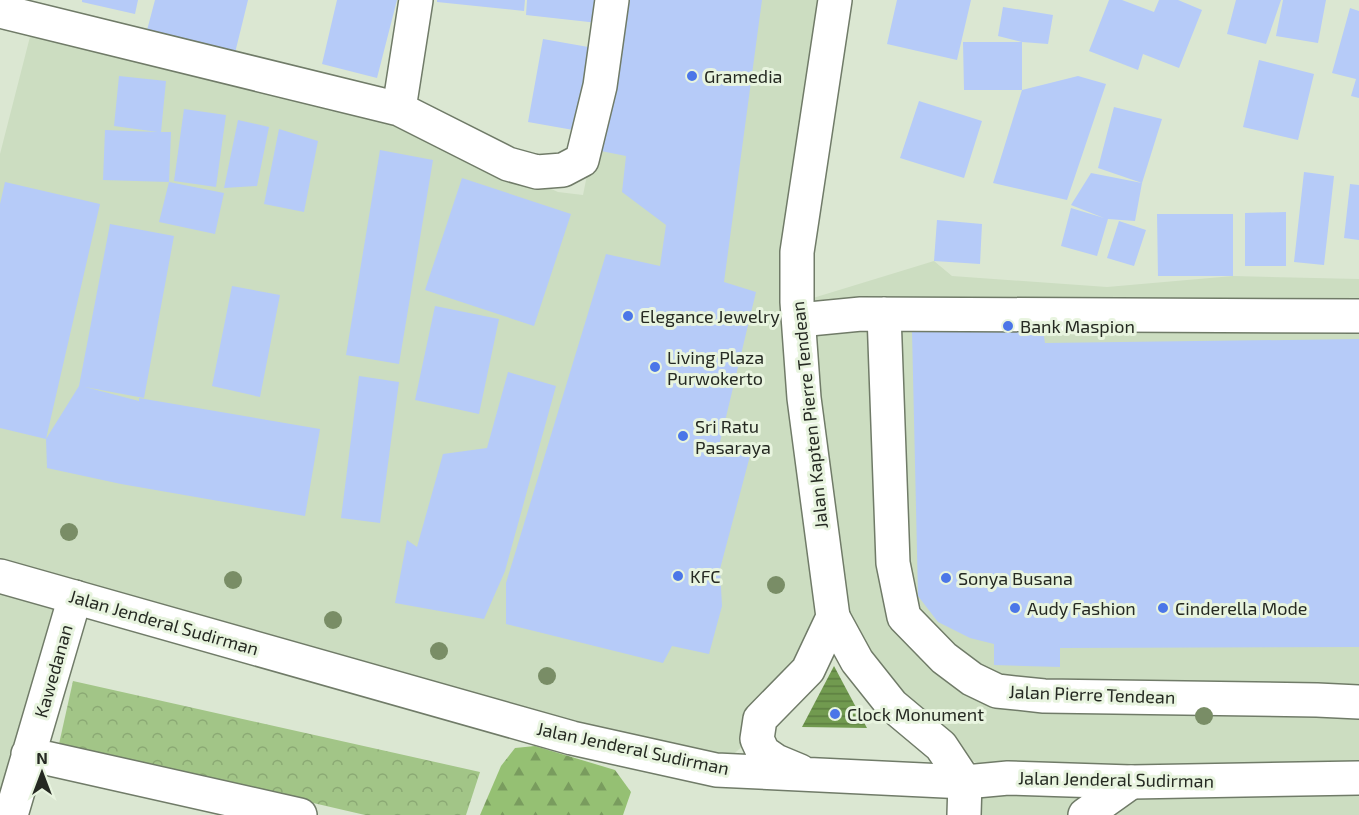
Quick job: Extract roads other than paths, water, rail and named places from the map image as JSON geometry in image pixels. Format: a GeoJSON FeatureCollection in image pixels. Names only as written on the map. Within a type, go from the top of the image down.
{"type":"FeatureCollection","features":[{"type":"Feature","properties":{"kind":"main road"},"geometry":{"type":"LineString","coordinates":[[399,109],[416,0]]}},
{"type":"Feature","properties":{"kind":"main road"},"geometry":{"type":"LineString","coordinates":[[0,10],[399,109],[508,164],[537,172],[563,170],[582,160],[600,86],[612,0]]}},
{"type":"Feature","properties":{"kind":"main road","name":"Jalan Kapten Pierre Tendean"},"geometry":{"type":"LineString","coordinates":[[833,617],[804,398],[797,252],[835,0]]}},
{"type":"Feature","properties":{"kind":"main road"},"geometry":{"type":"LineString","coordinates":[[799,320],[884,314],[1359,316]]}},
{"type":"Feature","properties":{"kind":"main road","name":"Jalan Pierre Tendean"},"geometry":{"type":"LineString","coordinates":[[884,314],[893,563],[904,617],[944,658],[972,679],[997,691],[1044,696],[1359,702]]}},
{"type":"Feature","properties":{"kind":"main road","name":"Jalan Jenderal Sudirman"},"geometry":{"type":"LineString","coordinates":[[0,576],[572,738],[716,770],[965,782],[1034,778],[1131,782],[1359,778]]}},
{"type":"Feature","properties":{"kind":"main road","name":"Kawedanan"},"geometry":{"type":"LineString","coordinates":[[11,815],[75,597]]}},
{"type":"Feature","properties":{"kind":"main road"},"geometry":{"type":"LineString","coordinates":[[809,775],[776,761],[763,752],[757,739],[760,719],[808,670],[833,617]]}},
{"type":"Feature","properties":{"kind":"main road"},"geometry":{"type":"LineString","coordinates":[[833,617],[856,661],[892,705],[941,746],[965,782],[964,815]]}},
{"type":"Feature","properties":{"kind":"main road"},"geometry":{"type":"LineString","coordinates":[[28,754],[300,815]]}},
{"type":"Feature","properties":{"kind":"main road"},"geometry":{"type":"LineString","coordinates":[[1085,815],[1131,782]]}},
{"type":"Feature","properties":{"kind":"place","name":"Gramedia"},"geometry":{"type":"Point","coordinates":[692,76]}},
{"type":"Feature","properties":{"kind":"place","name":"Elegance Jewelry"},"geometry":{"type":"Point","coordinates":[628,316]}},
{"type":"Feature","properties":{"kind":"place","name":"Bank Maspion"},"geometry":{"type":"Point","coordinates":[1008,326]}},
{"type":"Feature","properties":{"kind":"place","name":"Living Plaza Purwokerto"},"geometry":{"type":"Point","coordinates":[655,367]}},
{"type":"Feature","properties":{"kind":"place","name":"Sri Ratu Pasaraya"},"geometry":{"type":"Point","coordinates":[683,436]}},
{"type":"Feature","properties":{"kind":"place","name":"KFC"},"geometry":{"type":"Point","coordinates":[678,576]}},
{"type":"Feature","properties":{"kind":"place","name":"Sonya Busana"},"geometry":{"type":"Point","coordinates":[946,578]}},
{"type":"Feature","properties":{"kind":"place","name":"Audy Fashion"},"geometry":{"type":"Point","coordinates":[1015,608]}},
{"type":"Feature","properties":{"kind":"place","name":"Cinderella Mode"},"geometry":{"type":"Point","coordinates":[1163,608]}},
{"type":"Feature","properties":{"kind":"place","name":"Clock Monument"},"geometry":{"type":"Point","coordinates":[835,714]}}]}
